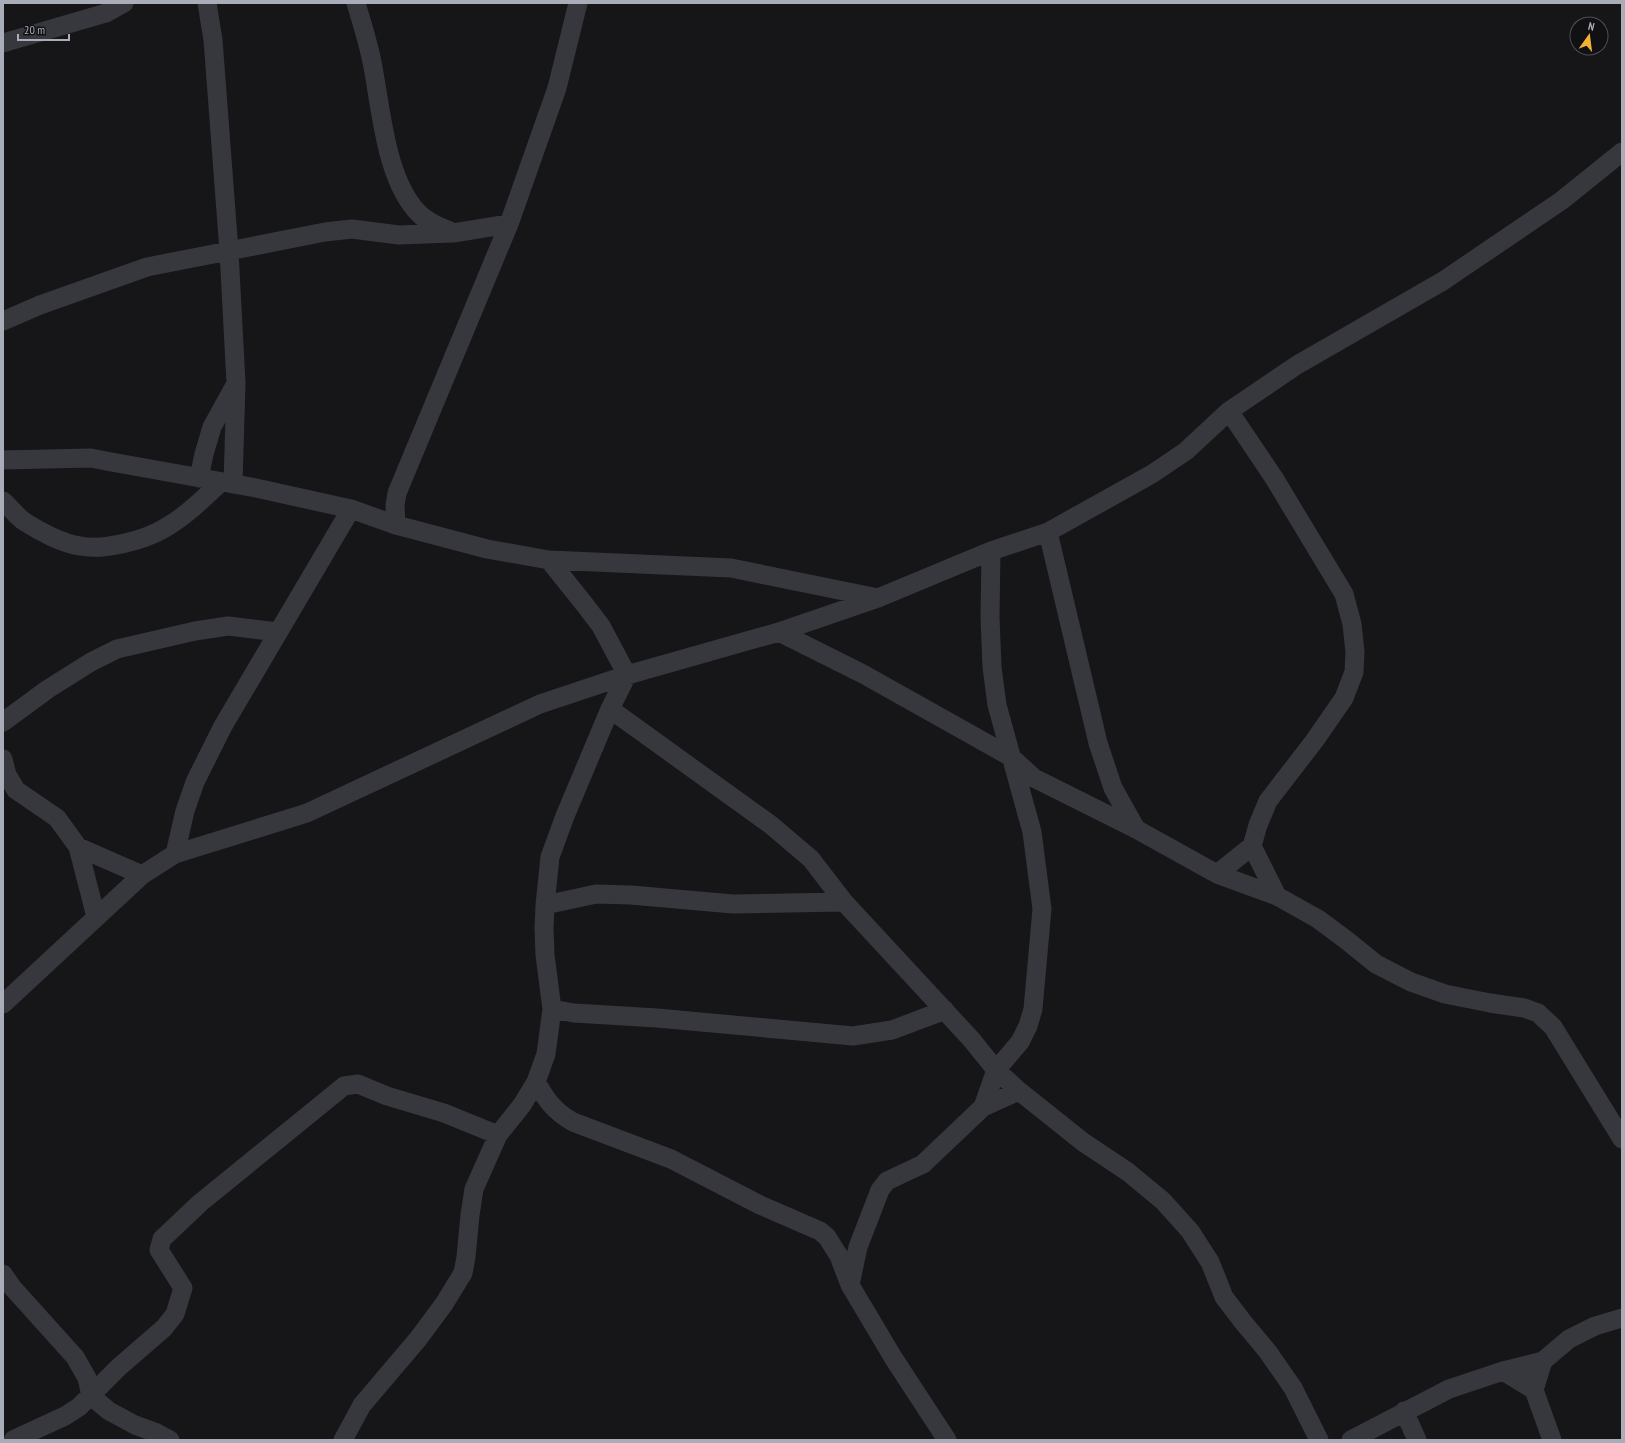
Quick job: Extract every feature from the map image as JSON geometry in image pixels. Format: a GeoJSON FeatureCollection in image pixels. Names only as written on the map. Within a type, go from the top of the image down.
{"type":"FeatureCollection","features":[{"type":"Feature","properties":{"kind":"street"},"geometry":{"type":"LineString","coordinates":[[3,44],[106,13],[124,3]]}},
{"type":"Feature","properties":{"kind":"street"},"geometry":{"type":"LineString","coordinates":[[3,501],[24,521],[55,538],[80,546],[104,547],[129,542],[165,529],[227,483],[236,383],[230,251],[213,40],[207,3]]}},
{"type":"Feature","properties":{"kind":"street"},"geometry":{"type":"LineString","coordinates":[[356,3],[372,61],[390,158],[395,174],[414,209],[430,223],[453,233]]}},
{"type":"Feature","properties":{"kind":"street"},"geometry":{"type":"LineString","coordinates":[[396,525],[394,506],[396,493],[509,224],[557,88],[578,3]]}},
{"type":"Feature","properties":{"kind":"street"},"geometry":{"type":"LineString","coordinates":[[3,1004],[142,875],[175,854],[307,813],[540,704],[627,675],[779,632],[878,598],[991,551],[1048,532],[1158,470],[1186,451],[1229,411],[1297,365],[1443,281],[1562,201],[1622,152]]}},
{"type":"Feature","properties":{"kind":"street"},"geometry":{"type":"LineString","coordinates":[[3,321],[40,305],[147,267],[325,232],[352,229],[399,235],[453,233],[509,224]]}},
{"type":"Feature","properties":{"kind":"street"},"geometry":{"type":"LineString","coordinates":[[199,478],[212,427],[236,383]]}},
{"type":"Feature","properties":{"kind":"street"},"geometry":{"type":"LineString","coordinates":[[1217,874],[1252,846],[1258,825],[1268,801],[1315,740],[1344,698],[1354,672],[1355,652],[1352,624],[1344,594],[1274,478],[1229,411]]}},
{"type":"Feature","properties":{"kind":"street"},"geometry":{"type":"LineString","coordinates":[[3,460],[91,458],[227,483],[351,509],[396,525],[487,549],[549,560],[731,568],[878,598]]}},
{"type":"Feature","properties":{"kind":"street"},"geometry":{"type":"LineString","coordinates":[[175,854],[185,811],[195,782],[223,726],[278,632],[303,593],[351,509]]}},
{"type":"Feature","properties":{"kind":"street"},"geometry":{"type":"LineString","coordinates":[[1048,532],[1098,743],[1113,788],[1136,829]]}},
{"type":"Feature","properties":{"kind":"street"},"geometry":{"type":"LineString","coordinates":[[983,1107],[996,1070],[1020,1042],[1028,1026],[1033,1009],[1042,909],[1032,832],[997,704],[992,667],[990,617],[991,551]]}},
{"type":"Feature","properties":{"kind":"street"},"geometry":{"type":"LineString","coordinates":[[549,560],[585,604],[600,626],[627,675]]}},
{"type":"Feature","properties":{"kind":"street"},"geometry":{"type":"LineString","coordinates":[[3,722],[72,674],[91,662],[117,649],[195,631],[228,626],[278,632]]}},
{"type":"Feature","properties":{"kind":"street"},"geometry":{"type":"LineString","coordinates":[[779,632],[863,674],[1011,758],[1034,778],[1136,829],[1217,874],[1277,896],[1318,919],[1376,964],[1411,982],[1445,994],[1524,1008],[1538,1013],[1552,1027],[1622,1139]]}},
{"type":"Feature","properties":{"kind":"street"},"geometry":{"type":"LineString","coordinates":[[343,1440],[362,1406],[444,1304],[463,1273],[474,1189],[498,1135],[522,1105],[536,1082],[546,1054],[552,1009],[545,954],[545,905],[550,857],[564,816],[610,709],[627,675]]}},
{"type":"Feature","properties":{"kind":"street"},"geometry":{"type":"LineString","coordinates":[[610,709],[770,825],[811,859],[844,902],[971,1039],[996,1070],[1019,1091],[1083,1142],[1128,1172],[1163,1201],[1190,1231],[1210,1262],[1224,1297],[1268,1352],[1293,1388],[1319,1440]]}},
{"type":"Feature","properties":{"kind":"street"},"geometry":{"type":"LineString","coordinates":[[3,759],[7,775],[16,790],[57,818],[78,846],[96,917]]}},
{"type":"Feature","properties":{"kind":"street"},"geometry":{"type":"LineString","coordinates":[[78,846],[142,875]]}},
{"type":"Feature","properties":{"kind":"street"},"geometry":{"type":"LineString","coordinates":[[1252,846],[1277,896]]}},
{"type":"Feature","properties":{"kind":"street"},"geometry":{"type":"LineString","coordinates":[[545,905],[596,894],[631,895],[733,904],[844,902]]}},
{"type":"Feature","properties":{"kind":"street"},"geometry":{"type":"LineString","coordinates":[[552,1009],[574,1013],[657,1018],[853,1036],[892,1030],[944,1010]]}},
{"type":"Feature","properties":{"kind":"street"},"geometry":{"type":"LineString","coordinates":[[536,1082],[549,1104],[560,1115],[573,1122],[671,1159],[760,1205],[820,1231],[827,1236],[839,1256],[850,1285],[894,1359],[947,1440]]}},
{"type":"Feature","properties":{"kind":"street"},"geometry":{"type":"LineString","coordinates":[[13,1440],[65,1416],[79,1407],[118,1367],[164,1328],[175,1314],[183,1288],[159,1250],[162,1239],[200,1202],[344,1086],[358,1084],[387,1096],[444,1113],[498,1135]]}},
{"type":"Feature","properties":{"kind":"street"},"geometry":{"type":"LineString","coordinates":[[850,1285],[858,1248],[880,1190],[887,1181],[923,1164],[983,1107],[1019,1091]]}},
{"type":"Feature","properties":{"kind":"street"},"geometry":{"type":"LineString","coordinates":[[3,1274],[12,1287],[74,1357],[87,1378],[91,1396],[109,1411],[135,1425],[157,1433],[170,1440]]}},
{"type":"Feature","properties":{"kind":"street"},"geometry":{"type":"LineString","coordinates":[[1351,1440],[1404,1411],[1449,1389],[1502,1371],[1542,1361],[1570,1339],[1595,1326],[1622,1318]]}},
{"type":"Feature","properties":{"kind":"street"},"geometry":{"type":"LineString","coordinates":[[1542,1361],[1534,1390],[1552,1440]]}},
{"type":"Feature","properties":{"kind":"street"},"geometry":{"type":"LineString","coordinates":[[1502,1371],[1534,1390]]}},
{"type":"Feature","properties":{"kind":"street"},"geometry":{"type":"LineString","coordinates":[[1404,1411],[1417,1440]]}}]}
